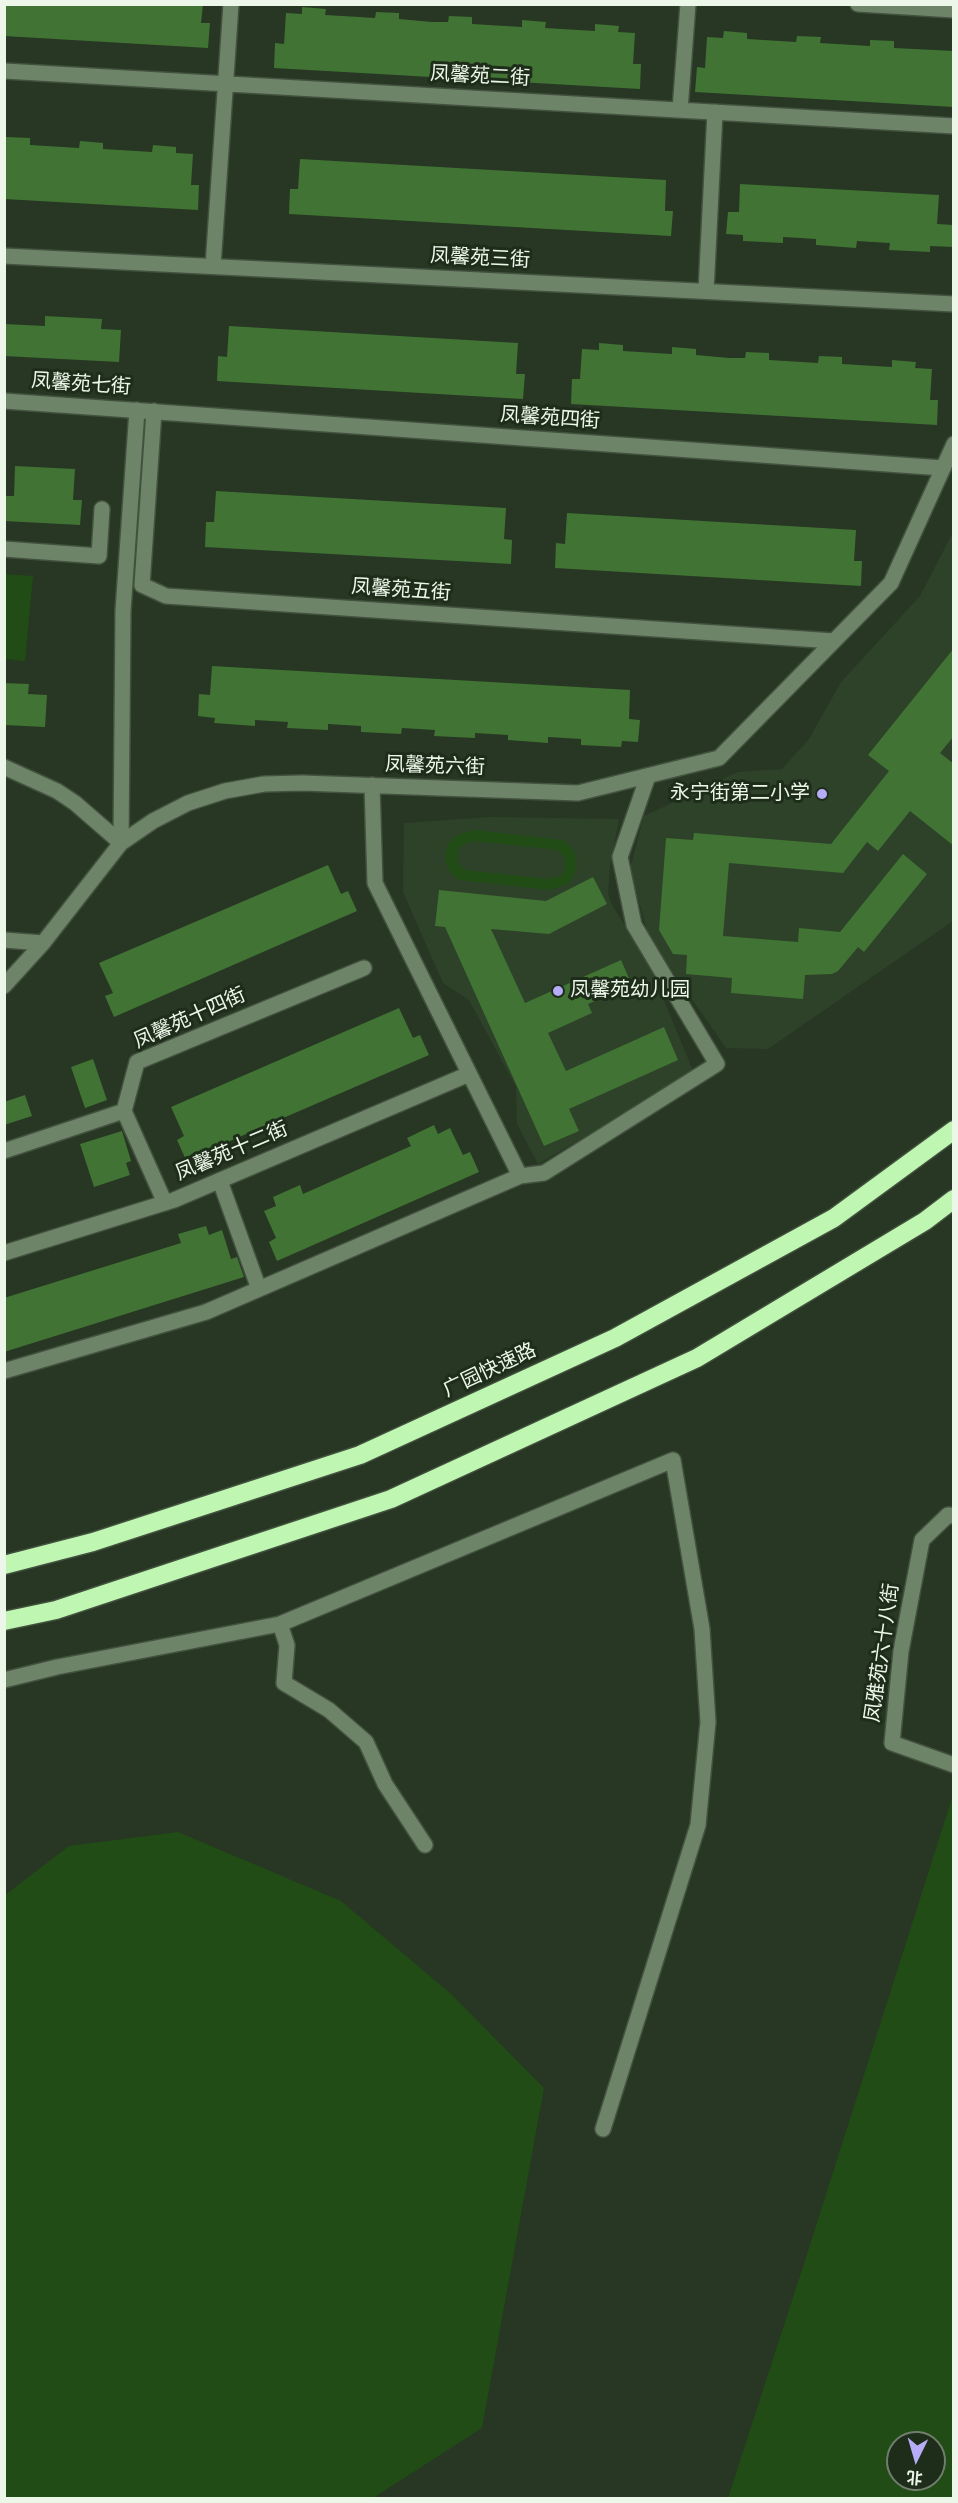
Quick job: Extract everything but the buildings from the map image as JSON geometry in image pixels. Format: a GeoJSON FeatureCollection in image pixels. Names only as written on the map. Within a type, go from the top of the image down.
{"type":"FeatureCollection","features":[{"type":"Feature","properties":{"kind":"highway","name":"广园快速路"},"geometry":{"type":"LineString","coordinates":[[4,1565],[93,1542],[360,1455],[615,1338],[834,1218],[954,1130]]}},
{"type":"Feature","properties":{"kind":"highway"},"geometry":{"type":"LineString","coordinates":[[4,1622],[56,1610],[391,1499],[697,1358],[925,1221],[954,1199]]}},
{"type":"Feature","properties":{"kind":"street"},"geometry":{"type":"LineString","coordinates":[[213,266],[231,4]]}},
{"type":"Feature","properties":{"kind":"street"},"geometry":{"type":"LineString","coordinates":[[680,110],[687,4]]}},
{"type":"Feature","properties":{"kind":"street"},"geometry":{"type":"LineString","coordinates":[[858,4],[954,10]]}},
{"type":"Feature","properties":{"kind":"street","name":"凤馨苑二街"},"geometry":{"type":"LineString","coordinates":[[4,71],[954,126]]}},
{"type":"Feature","properties":{"kind":"street"},"geometry":{"type":"LineString","coordinates":[[706,291],[715,112]]}},
{"type":"Feature","properties":{"kind":"street","name":"凤馨苑三街"},"geometry":{"type":"LineString","coordinates":[[4,256],[954,304]]}},
{"type":"Feature","properties":{"kind":"street","name":"凤馨苑七街"},"geometry":{"type":"LineString","coordinates":[[4,401],[154,411]]}},
{"type":"Feature","properties":{"kind":"street"},"geometry":{"type":"LineString","coordinates":[[122,843],[123,611],[137,410]]}},
{"type":"Feature","properties":{"kind":"street","name":"凤馨苑四街"},"geometry":{"type":"LineString","coordinates":[[154,411],[943,468]]}},
{"type":"Feature","properties":{"kind":"street","name":"凤馨苑五街"},"geometry":{"type":"LineString","coordinates":[[154,411],[142,585],[166,596],[834,641]]}},
{"type":"Feature","properties":{"kind":"street","name":"凤馨苑六街"},"geometry":{"type":"LineString","coordinates":[[4,986],[43,943],[122,843],[153,821],[179,808],[225,791],[264,784],[372,785],[578,793],[719,758],[891,583],[954,444]]}},
{"type":"Feature","properties":{"kind":"street"},"geometry":{"type":"LineString","coordinates":[[4,549],[99,556],[102,510]]}},
{"type":"Feature","properties":{"kind":"street"},"geometry":{"type":"LineString","coordinates":[[4,767],[57,791],[75,803],[122,843]]}},
{"type":"Feature","properties":{"kind":"street"},"geometry":{"type":"LineString","coordinates":[[4,1371],[206,1312],[520,1176],[544,1173],[717,1064],[634,925],[620,857],[648,776]]}},
{"type":"Feature","properties":{"kind":"street"},"geometry":{"type":"LineString","coordinates":[[372,785],[375,883],[520,1176]]}},
{"type":"Feature","properties":{"kind":"street"},"geometry":{"type":"LineString","coordinates":[[4,940],[43,943]]}},
{"type":"Feature","properties":{"kind":"street","name":"凤馨苑十四街"},"geometry":{"type":"LineString","coordinates":[[124,1111],[137,1062],[364,968]]}},
{"type":"Feature","properties":{"kind":"street","name":"凤馨苑十二街"},"geometry":{"type":"LineString","coordinates":[[4,1253],[165,1203],[469,1074]]}},
{"type":"Feature","properties":{"kind":"street"},"geometry":{"type":"LineString","coordinates":[[4,1151],[124,1111],[165,1203]]}},
{"type":"Feature","properties":{"kind":"street"},"geometry":{"type":"LineString","coordinates":[[220,1180],[259,1289]]}},
{"type":"Feature","properties":{"kind":"street"},"geometry":{"type":"LineString","coordinates":[[4,1680],[57,1667],[280,1624],[674,1460],[702,1629],[708,1722],[698,1825],[603,2129]]}},
{"type":"Feature","properties":{"kind":"street","name":"凤雅苑六十八街"},"geometry":{"type":"LineString","coordinates":[[951,1516],[922,1540],[901,1651],[892,1743],[954,1765]]}},
{"type":"Feature","properties":{"kind":"street"},"geometry":{"type":"LineString","coordinates":[[280,1624],[287,1645],[284,1683],[329,1710],[366,1742],[386,1784],[425,1845]]}},
{"type":"Feature","properties":{"kind":"shaded area","name":"永宁街第二小学"},"geometry":{"type":"Polygon","coordinates":[[[953,532],[953,921],[768,1049],[726,1048],[649,938],[630,869],[644,816],[738,772],[782,769],[809,739],[841,682],[920,596],[953,532]]]}},
{"type":"Feature","properties":{"kind":"shaded area","name":"凤馨苑幼儿园"},"geometry":{"type":"Polygon","coordinates":[[[490,817],[619,819],[610,866],[608,894],[612,905],[648,962],[694,1073],[538,1164],[517,1124],[516,1087],[469,1000],[443,983],[403,892],[404,823],[490,817]]]}},
{"type":"Feature","properties":{"kind":"green space"},"geometry":{"type":"Polygon","coordinates":[[[4,574],[33,576],[25,661],[5,659],[4,574]]]}},
{"type":"Feature","properties":{"kind":"green space"},"geometry":{"type":"Polygon","coordinates":[[[473,830],[563,840],[576,856],[577,866],[568,884],[549,890],[459,880],[446,864],[445,854],[448,844],[455,836],[473,830]],[[473,841],[462,845],[458,850],[457,861],[465,870],[549,879],[560,876],[564,871],[565,859],[558,850],[473,841]]]}},
{"type":"Feature","properties":{"kind":"green space"},"geometry":{"type":"Polygon","coordinates":[[[953,1795],[953,2498],[728,2498],[808,2251],[953,1795]]]}},
{"type":"Feature","properties":{"kind":"green space"},"geometry":{"type":"Polygon","coordinates":[[[178,1832],[341,1901],[451,1994],[544,2088],[482,2428],[373,2498],[5,2498],[5,1895],[69,1846],[178,1832]]]}},
{"type":"Feature","properties":{"kind":"place","name":"永宁街第二小学"},"geometry":{"type":"Point","coordinates":[822,794]}},
{"type":"Feature","properties":{"kind":"place","name":"凤馨苑幼儿园"},"geometry":{"type":"Point","coordinates":[558,991]}}]}
